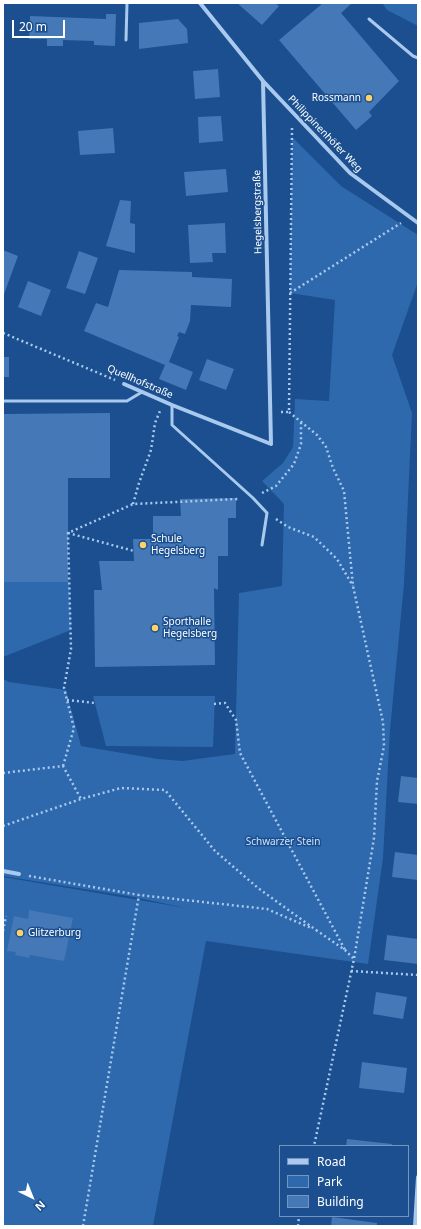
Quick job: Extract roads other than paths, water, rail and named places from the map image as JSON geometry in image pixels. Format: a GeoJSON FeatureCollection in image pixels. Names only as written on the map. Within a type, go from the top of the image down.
{"type":"FeatureCollection","features":[{"type":"Feature","properties":{"kind":"street"},"geometry":{"type":"LineString","coordinates":[[200,3],[263,81]]}},
{"type":"Feature","properties":{"kind":"street","name":"Philippinenhöfer Weg"},"geometry":{"type":"LineString","coordinates":[[263,81],[350,173],[410,218],[418,222]]}},
{"type":"Feature","properties":{"kind":"street","name":"Hegelsbergstraße"},"geometry":{"type":"LineString","coordinates":[[263,81],[271,444]]}},
{"type":"Feature","properties":{"kind":"street","name":"Quellhofstraße"},"geometry":{"type":"LineString","coordinates":[[124,384],[172,405],[271,444]]}},
{"type":"Feature","properties":{"kind":"street"},"geometry":{"type":"LineString","coordinates":[[3,871],[19,874]]}},
{"type":"Feature","properties":{"kind":"street"},"geometry":{"type":"LineString","coordinates":[[415,1226],[418,1177]]}},
{"type":"Feature","properties":{"kind":"lane"},"geometry":{"type":"LineString","coordinates":[[126,40],[127,3]]}},
{"type":"Feature","properties":{"kind":"lane"},"geometry":{"type":"LineString","coordinates":[[369,19],[413,56],[418,58]]}},
{"type":"Feature","properties":{"kind":"lane"},"geometry":{"type":"LineString","coordinates":[[3,401],[127,401],[142,392]]}},
{"type":"Feature","properties":{"kind":"lane"},"geometry":{"type":"LineString","coordinates":[[172,405],[172,425],[253,498],[267,513],[262,545]]}},
{"type":"Feature","properties":{"kind":"place","name":"Rossmann"},"geometry":{"type":"Point","coordinates":[369,98]}},
{"type":"Feature","properties":{"kind":"place","name":"Schule Hegelsberg"},"geometry":{"type":"Point","coordinates":[143,545]}},
{"type":"Feature","properties":{"kind":"place","name":"Sporthalle Hegelsberg"},"geometry":{"type":"Point","coordinates":[155,628]}},
{"type":"Feature","properties":{"kind":"place","name":"Glitzerburg"},"geometry":{"type":"Point","coordinates":[20,933]}},
{"type":"Feature","properties":{"kind":"park label","name":"Schwarzer Stein"},"geometry":{"type":"Point","coordinates":[283,842]}}]}
